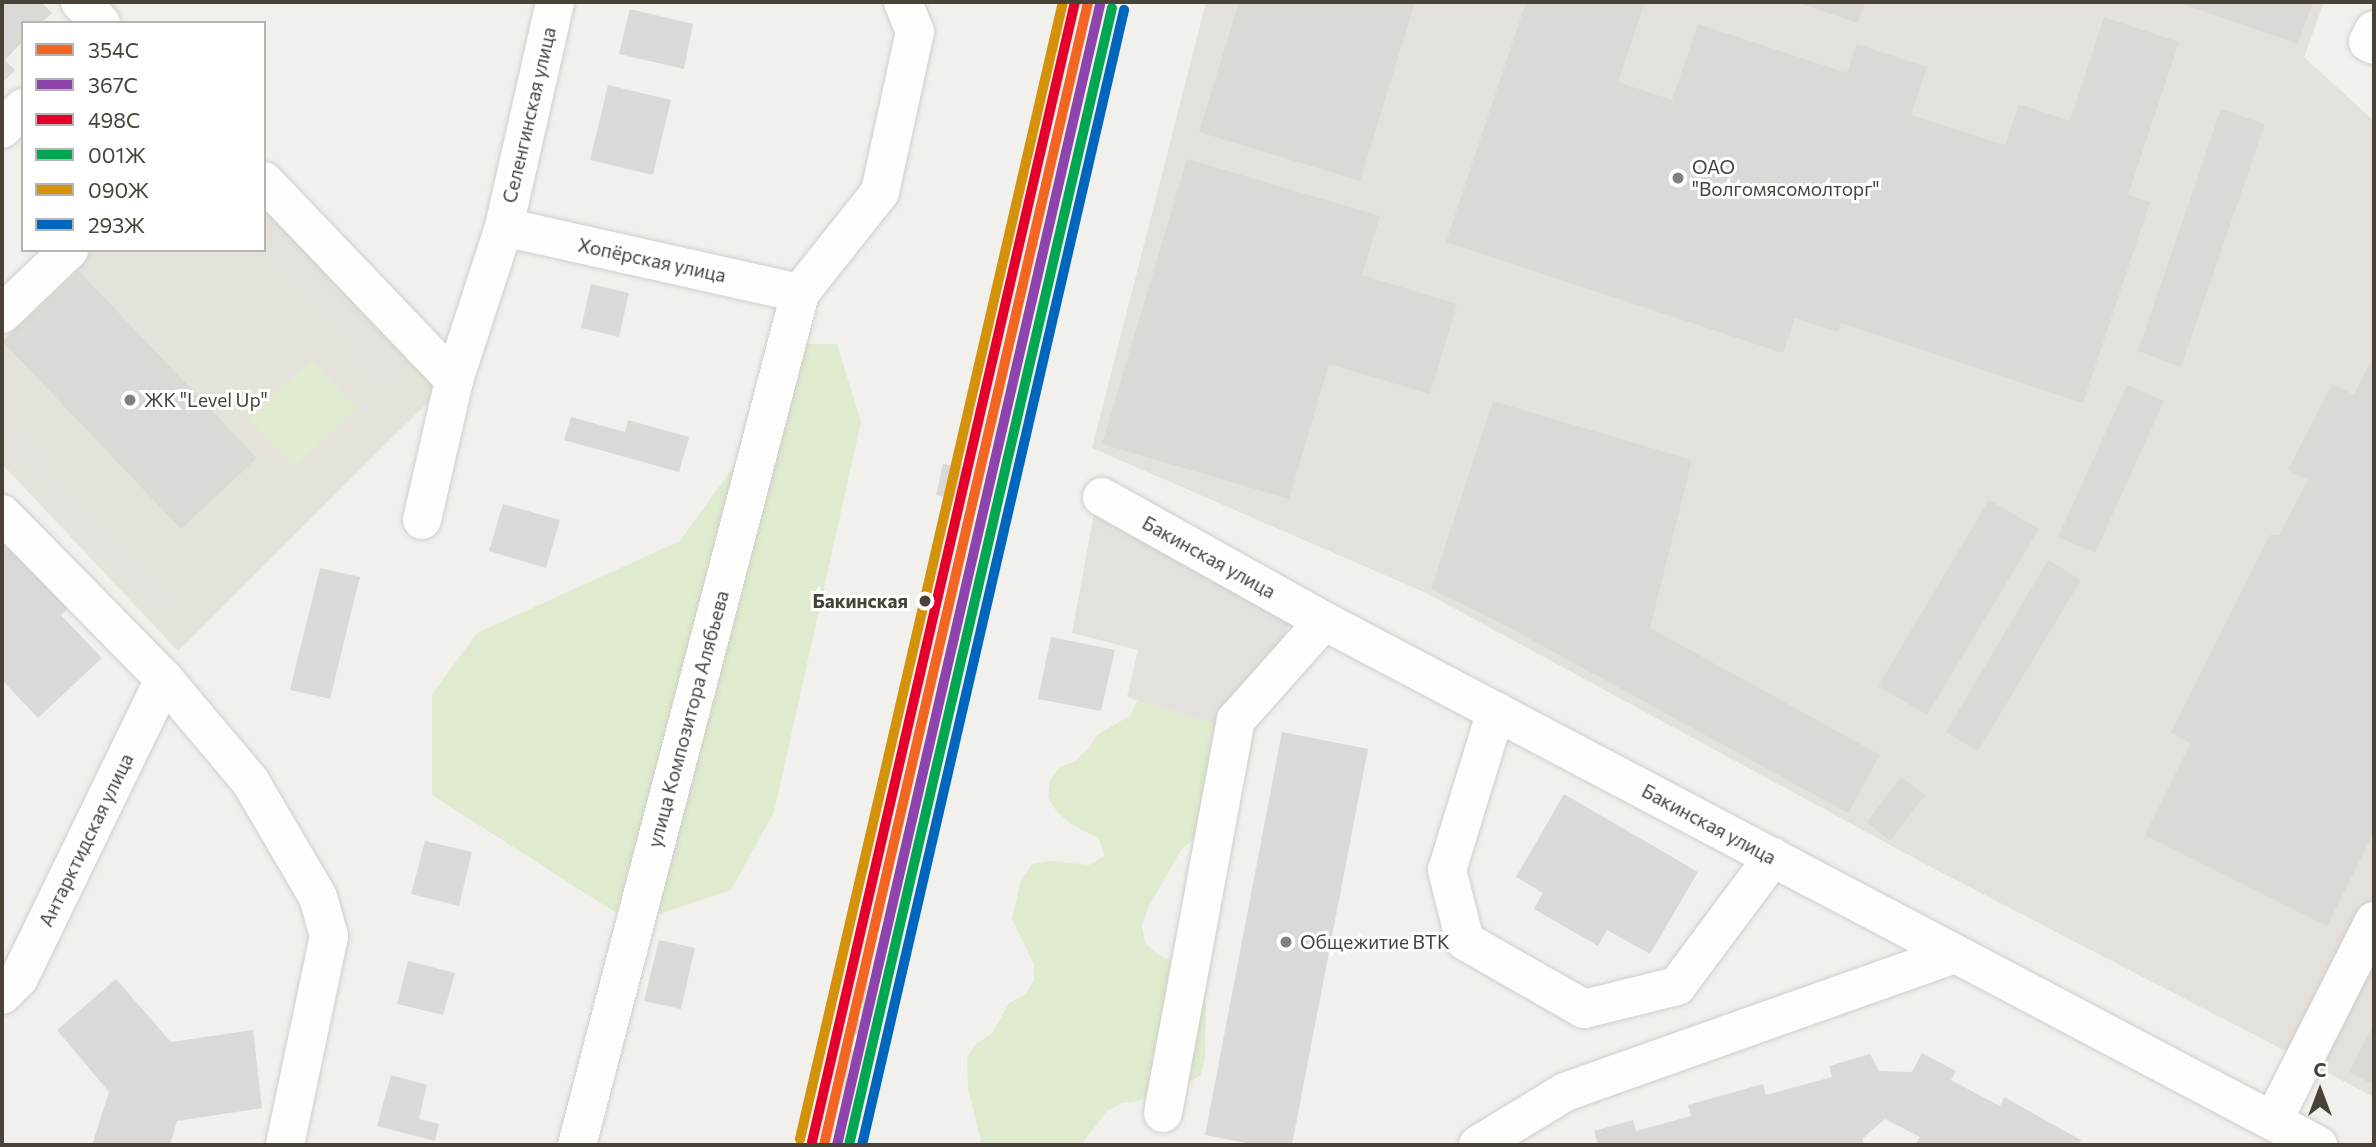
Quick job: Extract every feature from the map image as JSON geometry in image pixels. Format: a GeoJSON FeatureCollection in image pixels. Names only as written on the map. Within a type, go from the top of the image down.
{"type":"FeatureCollection","features":[{"type":"Feature","properties":{"kind":"street"},"geometry":{"type":"LineString","coordinates":[[80,2],[99,21]]}},
{"type":"Feature","properties":{"kind":"street","name":"Селенгинская улица"},"geometry":{"type":"LineString","coordinates":[[504,228],[555,2]]}},
{"type":"Feature","properties":{"kind":"street"},"geometry":{"type":"LineString","coordinates":[[800,293],[880,192],[915,32],[902,2]]}},
{"type":"Feature","properties":{"kind":"street"},"geometry":{"type":"LineString","coordinates":[[2374,30],[2368,42],[2374,45]]}},
{"type":"Feature","properties":{"kind":"street"},"geometry":{"type":"LineString","coordinates":[[2,129],[21,110]]}},
{"type":"Feature","properties":{"kind":"street"},"geometry":{"type":"LineString","coordinates":[[266,183],[454,380]]}},
{"type":"Feature","properties":{"kind":"street"},"geometry":{"type":"LineString","coordinates":[[422,520],[454,380],[504,228]]}},
{"type":"Feature","properties":{"kind":"street","name":"Хопёрская улица"},"geometry":{"type":"LineString","coordinates":[[504,228],[800,293]]}},
{"type":"Feature","properties":{"kind":"street"},"geometry":{"type":"LineString","coordinates":[[2,314],[67,252]]}},
{"type":"Feature","properties":{"kind":"street","name":"улица Композитора Алябьева"},"geometry":{"type":"LineString","coordinates":[[577,1145],[800,293]]}},
{"type":"Feature","properties":{"kind":"street","name":"Бакинская улица"},"geometry":{"type":"LineString","coordinates":[[1102,497],[1324,621],[2318,1145]]}},
{"type":"Feature","properties":{"kind":"street"},"geometry":{"type":"LineString","coordinates":[[2,514],[164,679],[250,781],[318,897],[329,936],[285,1145]]}},
{"type":"Feature","properties":{"kind":"street"},"geometry":{"type":"LineString","coordinates":[[1163,1113],[1236,720],[1324,621]]}},
{"type":"Feature","properties":{"kind":"street","name":"Антарктидская улица"},"geometry":{"type":"LineString","coordinates":[[2,995],[19,978],[164,679]]}},
{"type":"Feature","properties":{"kind":"street"},"geometry":{"type":"LineString","coordinates":[[1496,712],[1447,870],[1465,941],[1584,1009],[1677,986],[1773,857]]}},
{"type":"Feature","properties":{"kind":"street"},"geometry":{"type":"LineString","coordinates":[[2273,1121],[2374,921]]}},
{"type":"Feature","properties":{"kind":"street"},"geometry":{"type":"LineString","coordinates":[[1478,1145],[1565,1092],[1955,954]]}},
{"type":"Feature","properties":{"kind":"shaded area"},"geometry":{"type":"Polygon","coordinates":[[[1206,2],[2324,2],[2304,57],[2374,121],[2374,1097],[1927,865],[1426,593],[1092,448],[1206,2]]]}},
{"type":"Feature","properties":{"kind":"shaded area"},"geometry":{"type":"Polygon","coordinates":[[[266,209],[440,390],[178,651],[2,464],[2,340],[90,252],[266,252],[266,209]]]}},
{"type":"Feature","properties":{"kind":"shaded area"},"geometry":{"type":"Polygon","coordinates":[[[266,216],[408,365],[384,387],[256,252],[266,252],[266,216]]]}},
{"type":"Feature","properties":{"kind":"shaded area"},"geometry":{"type":"Polygon","coordinates":[[[2,415],[181,604],[164,620],[2,449],[2,415]]]}},
{"type":"Feature","properties":{"kind":"shaded area"},"geometry":{"type":"Polygon","coordinates":[[[1094,513],[1291,619],[1245,733],[1127,697],[1138,650],[1072,633],[1094,513]]]}},
{"type":"Feature","properties":{"kind":"green space"},"geometry":{"type":"Polygon","coordinates":[[[837,344],[861,422],[774,812],[731,890],[632,923],[432,795],[432,694],[477,633],[680,541],[745,451],[765,347],[837,344]]]}},
{"type":"Feature","properties":{"kind":"green space"},"geometry":{"type":"Polygon","coordinates":[[[311,360],[357,408],[294,467],[248,418],[311,360]]]}},
{"type":"Feature","properties":{"kind":"green space"},"geometry":{"type":"Polygon","coordinates":[[[1140,694],[1250,720],[1254,737],[1246,770],[1221,815],[1181,850],[1148,908],[1142,926],[1145,943],[1158,955],[1175,962],[1200,986],[1206,1001],[1205,1057],[1201,1075],[1187,1084],[1137,1101],[1121,1103],[1107,1111],[1081,1145],[982,1145],[968,1088],[967,1057],[977,1043],[992,1034],[1009,1003],[1025,994],[1034,980],[1034,964],[1012,919],[1021,880],[1032,864],[1049,861],[1089,865],[1105,856],[1099,839],[1071,824],[1057,812],[1048,797],[1050,780],[1060,767],[1075,761],[1089,748],[1098,734],[1131,715],[1140,694]]]}},
{"type":"Feature","properties":{"kind":"building"},"geometry":{"type":"Polygon","coordinates":[[[2,2],[41,2],[52,13],[43,21],[21,21],[21,43],[5,60],[15,70],[2,83],[2,2]]]}},
{"type":"Feature","properties":{"kind":"building"},"geometry":{"type":"Polygon","coordinates":[[[1239,2],[1415,2],[1360,181],[1199,132],[1239,2]]]}},
{"type":"Feature","properties":{"kind":"building","name":"ОАО \"Волгомясомолторг\""},"geometry":{"type":"Polygon","coordinates":[[[1526,2],[1645,2],[1618,82],[1672,100],[1698,24],[1847,73],[1857,44],[1927,67],[1911,115],[2005,145],[2019,104],[2070,121],[2104,17],[2179,42],[2128,195],[2150,202],[2083,403],[1841,323],[1838,332],[1795,318],[1783,353],[1446,242],[1526,2]]]}},
{"type":"Feature","properties":{"kind":"building"},"geometry":{"type":"Polygon","coordinates":[[[1796,2],[1865,2],[1858,23],[1796,2]]]}},
{"type":"Feature","properties":{"kind":"building"},"geometry":{"type":"Polygon","coordinates":[[[2177,2],[2313,2],[2298,44],[2177,2]]]}},
{"type":"Feature","properties":{"kind":"building"},"geometry":{"type":"Polygon","coordinates":[[[630,9],[693,24],[684,69],[619,54],[630,9]]]}},
{"type":"Feature","properties":{"kind":"building"},"geometry":{"type":"Polygon","coordinates":[[[608,85],[671,100],[653,175],[590,160],[608,85]]]}},
{"type":"Feature","properties":{"kind":"building"},"geometry":{"type":"Polygon","coordinates":[[[2221,109],[2265,124],[2181,367],[2138,351],[2221,109]]]}},
{"type":"Feature","properties":{"kind":"building"},"geometry":{"type":"Polygon","coordinates":[[[1187,159],[1380,216],[1362,275],[1457,304],[1430,394],[1329,364],[1289,499],[1102,444],[1187,159]]]}},
{"type":"Feature","properties":{"kind":"building","name":"ЖК \"Level Up\""},"geometry":{"type":"Polygon","coordinates":[[[79,271],[257,458],[181,529],[3,342],[79,271]]]}},
{"type":"Feature","properties":{"kind":"building"},"geometry":{"type":"Polygon","coordinates":[[[591,284],[629,293],[619,337],[581,328],[591,284]]]}},
{"type":"Feature","properties":{"kind":"building"},"geometry":{"type":"Polygon","coordinates":[[[2374,355],[2374,832],[2327,926],[2145,835],[2191,743],[2171,733],[2270,535],[2279,535],[2308,480],[2288,470],[2332,384],[2354,395],[2374,355]]]}},
{"type":"Feature","properties":{"kind":"building"},"geometry":{"type":"Polygon","coordinates":[[[2127,385],[2164,401],[2095,553],[2058,537],[2127,385]]]}},
{"type":"Feature","properties":{"kind":"building"},"geometry":{"type":"Polygon","coordinates":[[[1493,401],[1692,460],[1650,628],[1880,755],[1848,813],[1497,621],[1431,589],[1493,401]]]}},
{"type":"Feature","properties":{"kind":"building"},"geometry":{"type":"Polygon","coordinates":[[[571,417],[625,432],[628,420],[689,437],[679,472],[564,440],[571,417]]]}},
{"type":"Feature","properties":{"kind":"building"},"geometry":{"type":"Polygon","coordinates":[[[943,464],[963,468],[957,499],[936,495],[943,464]]]}},
{"type":"Feature","properties":{"kind":"building"},"geometry":{"type":"Polygon","coordinates":[[[1989,500],[2039,529],[1927,715],[1878,686],[1989,500]]]}},
{"type":"Feature","properties":{"kind":"building"},"geometry":{"type":"Polygon","coordinates":[[[503,504],[560,520],[546,568],[489,551],[503,504]]]}},
{"type":"Feature","properties":{"kind":"building"},"geometry":{"type":"Polygon","coordinates":[[[11,537],[73,603],[61,615],[102,658],[38,718],[2,680],[2,546],[11,537]]]}},
{"type":"Feature","properties":{"kind":"building"},"geometry":{"type":"Polygon","coordinates":[[[2048,560],[2081,580],[1978,751],[1946,732],[2048,560]]]}},
{"type":"Feature","properties":{"kind":"building"},"geometry":{"type":"Polygon","coordinates":[[[320,568],[360,577],[330,699],[290,690],[320,568]]]}},
{"type":"Feature","properties":{"kind":"building"},"geometry":{"type":"Polygon","coordinates":[[[1051,637],[1115,650],[1101,711],[1038,699],[1051,637]]]}},
{"type":"Feature","properties":{"kind":"building","name":"Общежитие ВТК"},"geometry":{"type":"Polygon","coordinates":[[[1282,732],[1368,749],[1292,1145],[1257,1145],[1205,1135],[1282,732]]]}},
{"type":"Feature","properties":{"kind":"building"},"geometry":{"type":"Polygon","coordinates":[[[1901,777],[1925,795],[1890,841],[1867,822],[1901,777]]]}},
{"type":"Feature","properties":{"kind":"building"},"geometry":{"type":"Polygon","coordinates":[[[1564,794],[1698,872],[1650,954],[1607,930],[1598,946],[1534,909],[1543,893],[1516,877],[1564,794]]]}},
{"type":"Feature","properties":{"kind":"building"},"geometry":{"type":"Polygon","coordinates":[[[425,841],[472,852],[459,906],[411,894],[425,841]]]}},
{"type":"Feature","properties":{"kind":"building"},"geometry":{"type":"Polygon","coordinates":[[[659,940],[695,948],[681,1009],[644,1001],[659,940]]]}},
{"type":"Feature","properties":{"kind":"building"},"geometry":{"type":"Polygon","coordinates":[[[408,961],[455,973],[443,1015],[397,1004],[408,961]]]}},
{"type":"Feature","properties":{"kind":"building"},"geometry":{"type":"Polygon","coordinates":[[[116,979],[171,1042],[253,1030],[262,1108],[177,1121],[170,1145],[92,1145],[109,1092],[57,1030],[116,979]]]}},
{"type":"Feature","properties":{"kind":"building"},"geometry":{"type":"Polygon","coordinates":[[[2374,1024],[2374,1085],[2349,1072],[2374,1024]]]}},
{"type":"Feature","properties":{"kind":"building"},"geometry":{"type":"Polygon","coordinates":[[[1922,1053],[1956,1071],[1951,1080],[2000,1106],[2004,1097],[2081,1140],[2078,1145],[1915,1145],[1920,1137],[1885,1119],[1862,1139],[1864,1145],[1598,1145],[1594,1131],[1633,1120],[1636,1131],[1691,1116],[1688,1105],[1763,1084],[1766,1095],[1832,1077],[1829,1066],[1870,1054],[1879,1071],[1912,1072],[1922,1053]]]}},
{"type":"Feature","properties":{"kind":"building"},"geometry":{"type":"Polygon","coordinates":[[[391,1075],[427,1085],[419,1119],[439,1124],[435,1141],[377,1126],[391,1075]]]}},
{"type":"Feature","properties":{"kind":"railway"},"geometry":{"type":"LineString","coordinates":[[839,1145],[869,950]]}},
{"type":"Feature","properties":{"kind":"transit line","name":"090Ж"},"geometry":{"type":"LineString","coordinates":[[800,1139],[1063,2]]}},
{"type":"Feature","properties":{"kind":"transit line","name":"498С"},"geometry":{"type":"LineString","coordinates":[[812,1142],[1075,2]]}},
{"type":"Feature","properties":{"kind":"transit line","name":"354С"},"geometry":{"type":"LineString","coordinates":[[824,1145],[1088,2]]}},
{"type":"Feature","properties":{"kind":"transit line","name":"367С"},"geometry":{"type":"LineString","coordinates":[[837,1145],[1100,5]]}},
{"type":"Feature","properties":{"kind":"transit line","name":"001Ж"},"geometry":{"type":"LineString","coordinates":[[849,1145],[1112,8]]}},
{"type":"Feature","properties":{"kind":"transit line","name":"293Ж"},"geometry":{"type":"LineString","coordinates":[[862,1145],[1124,10]]}},
{"type":"Feature","properties":{"kind":"place","name":"ОАО \"Волгомясомолторг\""},"geometry":{"type":"Point","coordinates":[1678,178]}},
{"type":"Feature","properties":{"kind":"place","name":"ЖК \"Level Up\""},"geometry":{"type":"Point","coordinates":[130,400]}},
{"type":"Feature","properties":{"kind":"place","name":"Бакинская"},"geometry":{"type":"Point","coordinates":[925,601]}},
{"type":"Feature","properties":{"kind":"place","name":"Общежитие ВТК"},"geometry":{"type":"Point","coordinates":[1286,942]}}]}
